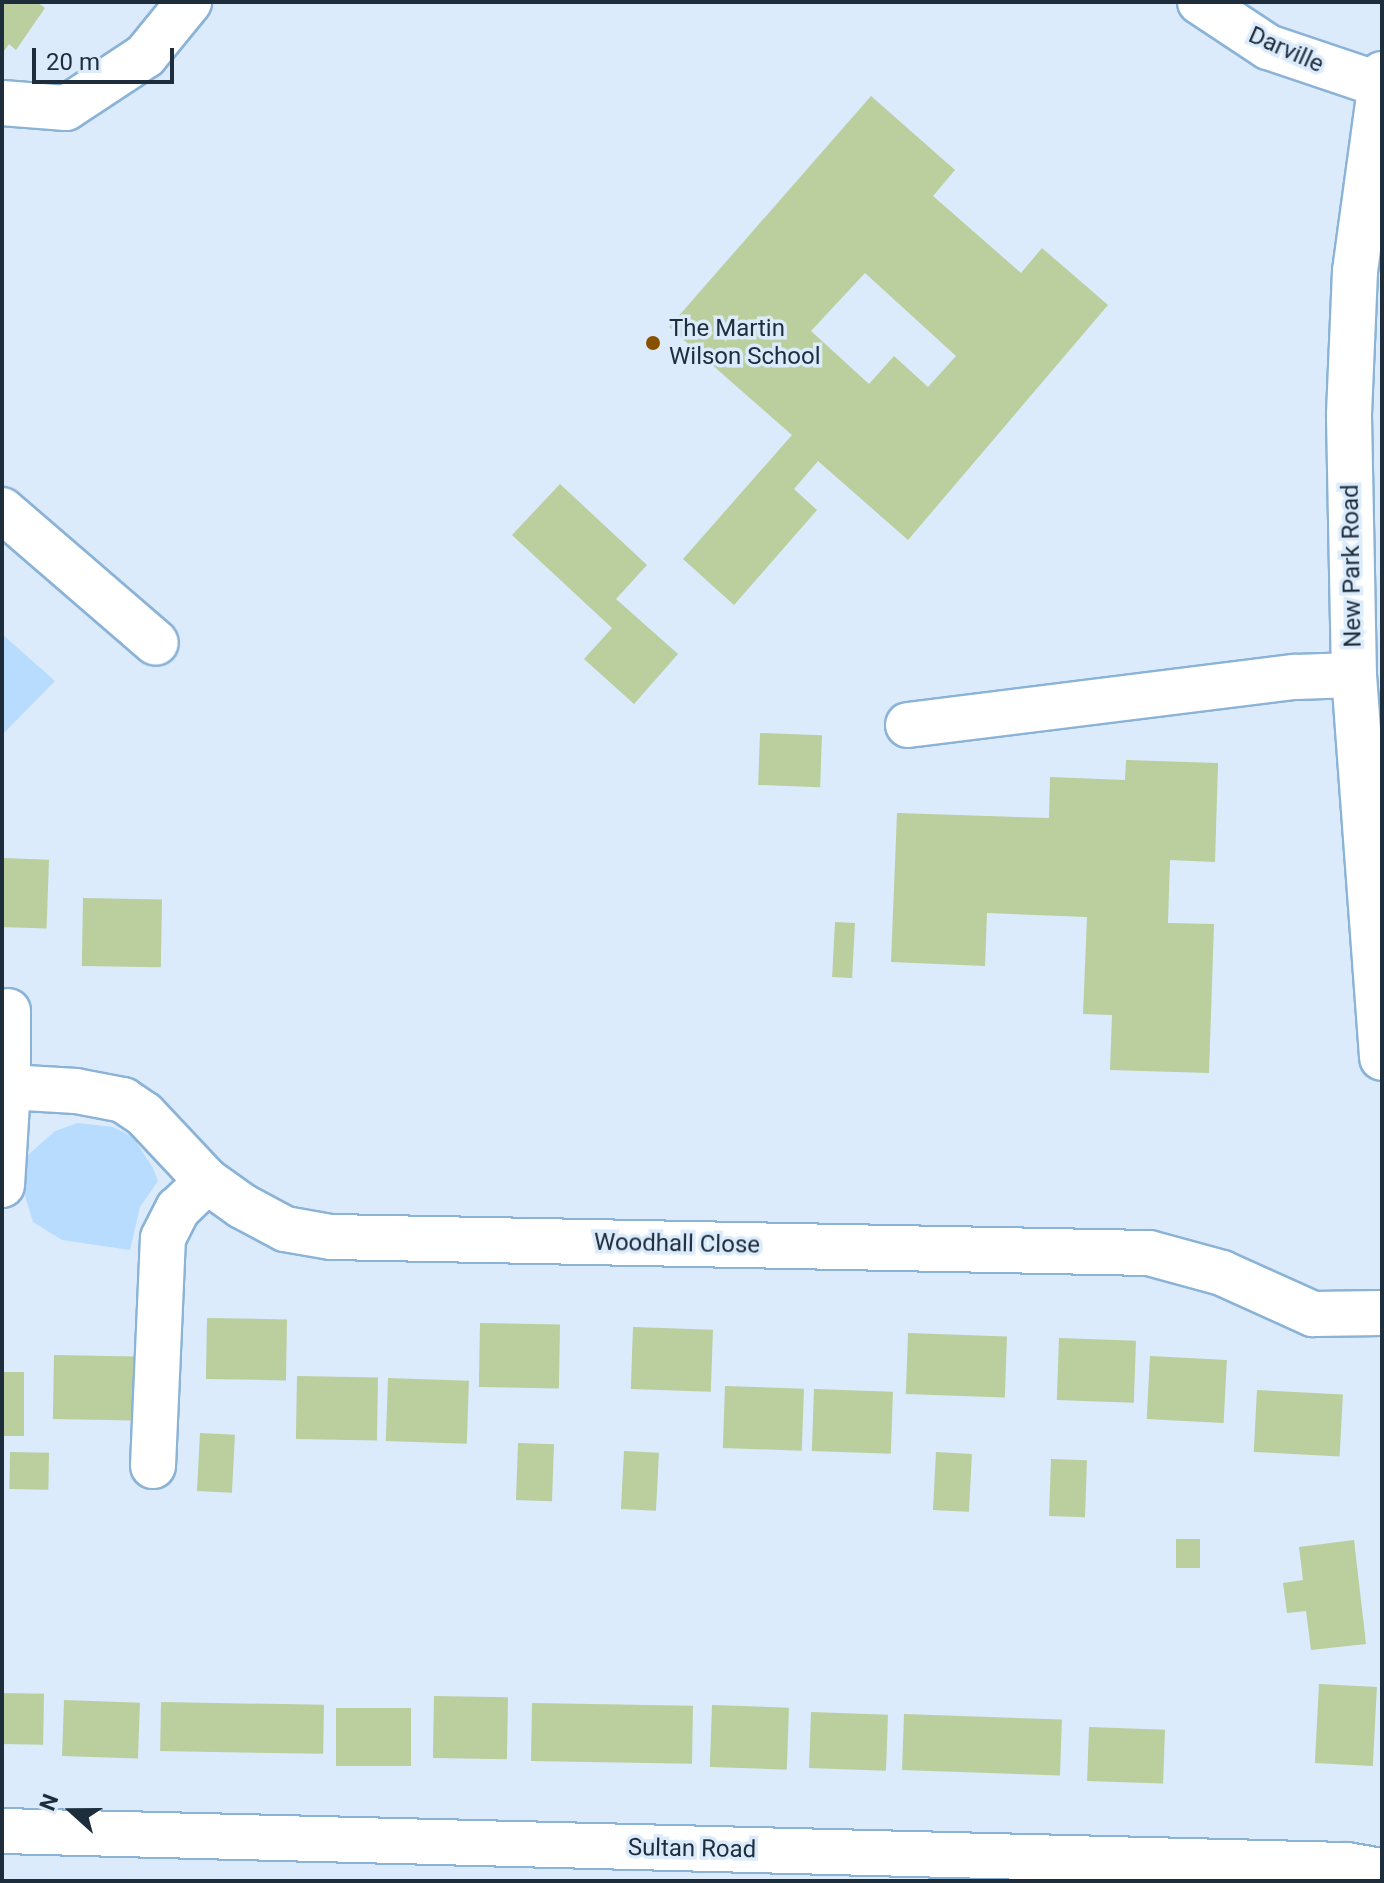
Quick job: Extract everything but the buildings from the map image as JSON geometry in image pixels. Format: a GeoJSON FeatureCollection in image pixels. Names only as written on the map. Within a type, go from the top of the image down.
{"type":"FeatureCollection","features":[{"type":"Feature","properties":{"kind":"street"},"geometry":{"type":"LineString","coordinates":[[2,103],[66,108],[145,56],[189,2]]}},
{"type":"Feature","properties":{"kind":"street","name":"Darville"},"geometry":{"type":"LineString","coordinates":[[1200,2],[1268,47],[1380,79]]}},
{"type":"Feature","properties":{"kind":"street","name":"New Park Road"},"geometry":{"type":"LineString","coordinates":[[1380,79],[1354,300],[1349,416],[1354,675],[1382,1058]]}},
{"type":"Feature","properties":{"kind":"street"},"geometry":{"type":"LineString","coordinates":[[2,510],[156,643]]}},
{"type":"Feature","properties":{"kind":"street"},"geometry":{"type":"LineString","coordinates":[[908,725],[1296,677],[1354,675]]}},
{"type":"Feature","properties":{"kind":"street"},"geometry":{"type":"LineString","coordinates":[[2,1185],[8,1087],[8,1011]]}},
{"type":"Feature","properties":{"kind":"street","name":"Woodhall Close"},"geometry":{"type":"LineString","coordinates":[[8,1087],[123,1100],[144,1114],[207,1181],[285,1229],[331,1237],[1149,1253],[1222,1273],[1313,1314],[1382,1313]]}},
{"type":"Feature","properties":{"kind":"street"},"geometry":{"type":"LineString","coordinates":[[153,1466],[163,1238],[178,1209],[207,1181]]}},
{"type":"Feature","properties":{"kind":"street","name":"Sultan Road"},"geometry":{"type":"LineString","coordinates":[[2,1831],[1347,1865],[1382,1871]]}},
{"type":"Feature","properties":{"kind":"shaded area"},"geometry":{"type":"Polygon","coordinates":[[[2,634],[55,681],[2,735],[2,634]]]}},
{"type":"Feature","properties":{"kind":"shaded area"},"geometry":{"type":"Polygon","coordinates":[[[78,1123],[113,1127],[133,1137],[153,1168],[158,1181],[140,1207],[130,1250],[62,1240],[33,1222],[22,1186],[28,1155],[55,1131],[78,1123]]]}},
{"type":"Feature","properties":{"kind":"place","name":"The Martin Wilson School"},"geometry":{"type":"Point","coordinates":[653,343]}}]}
